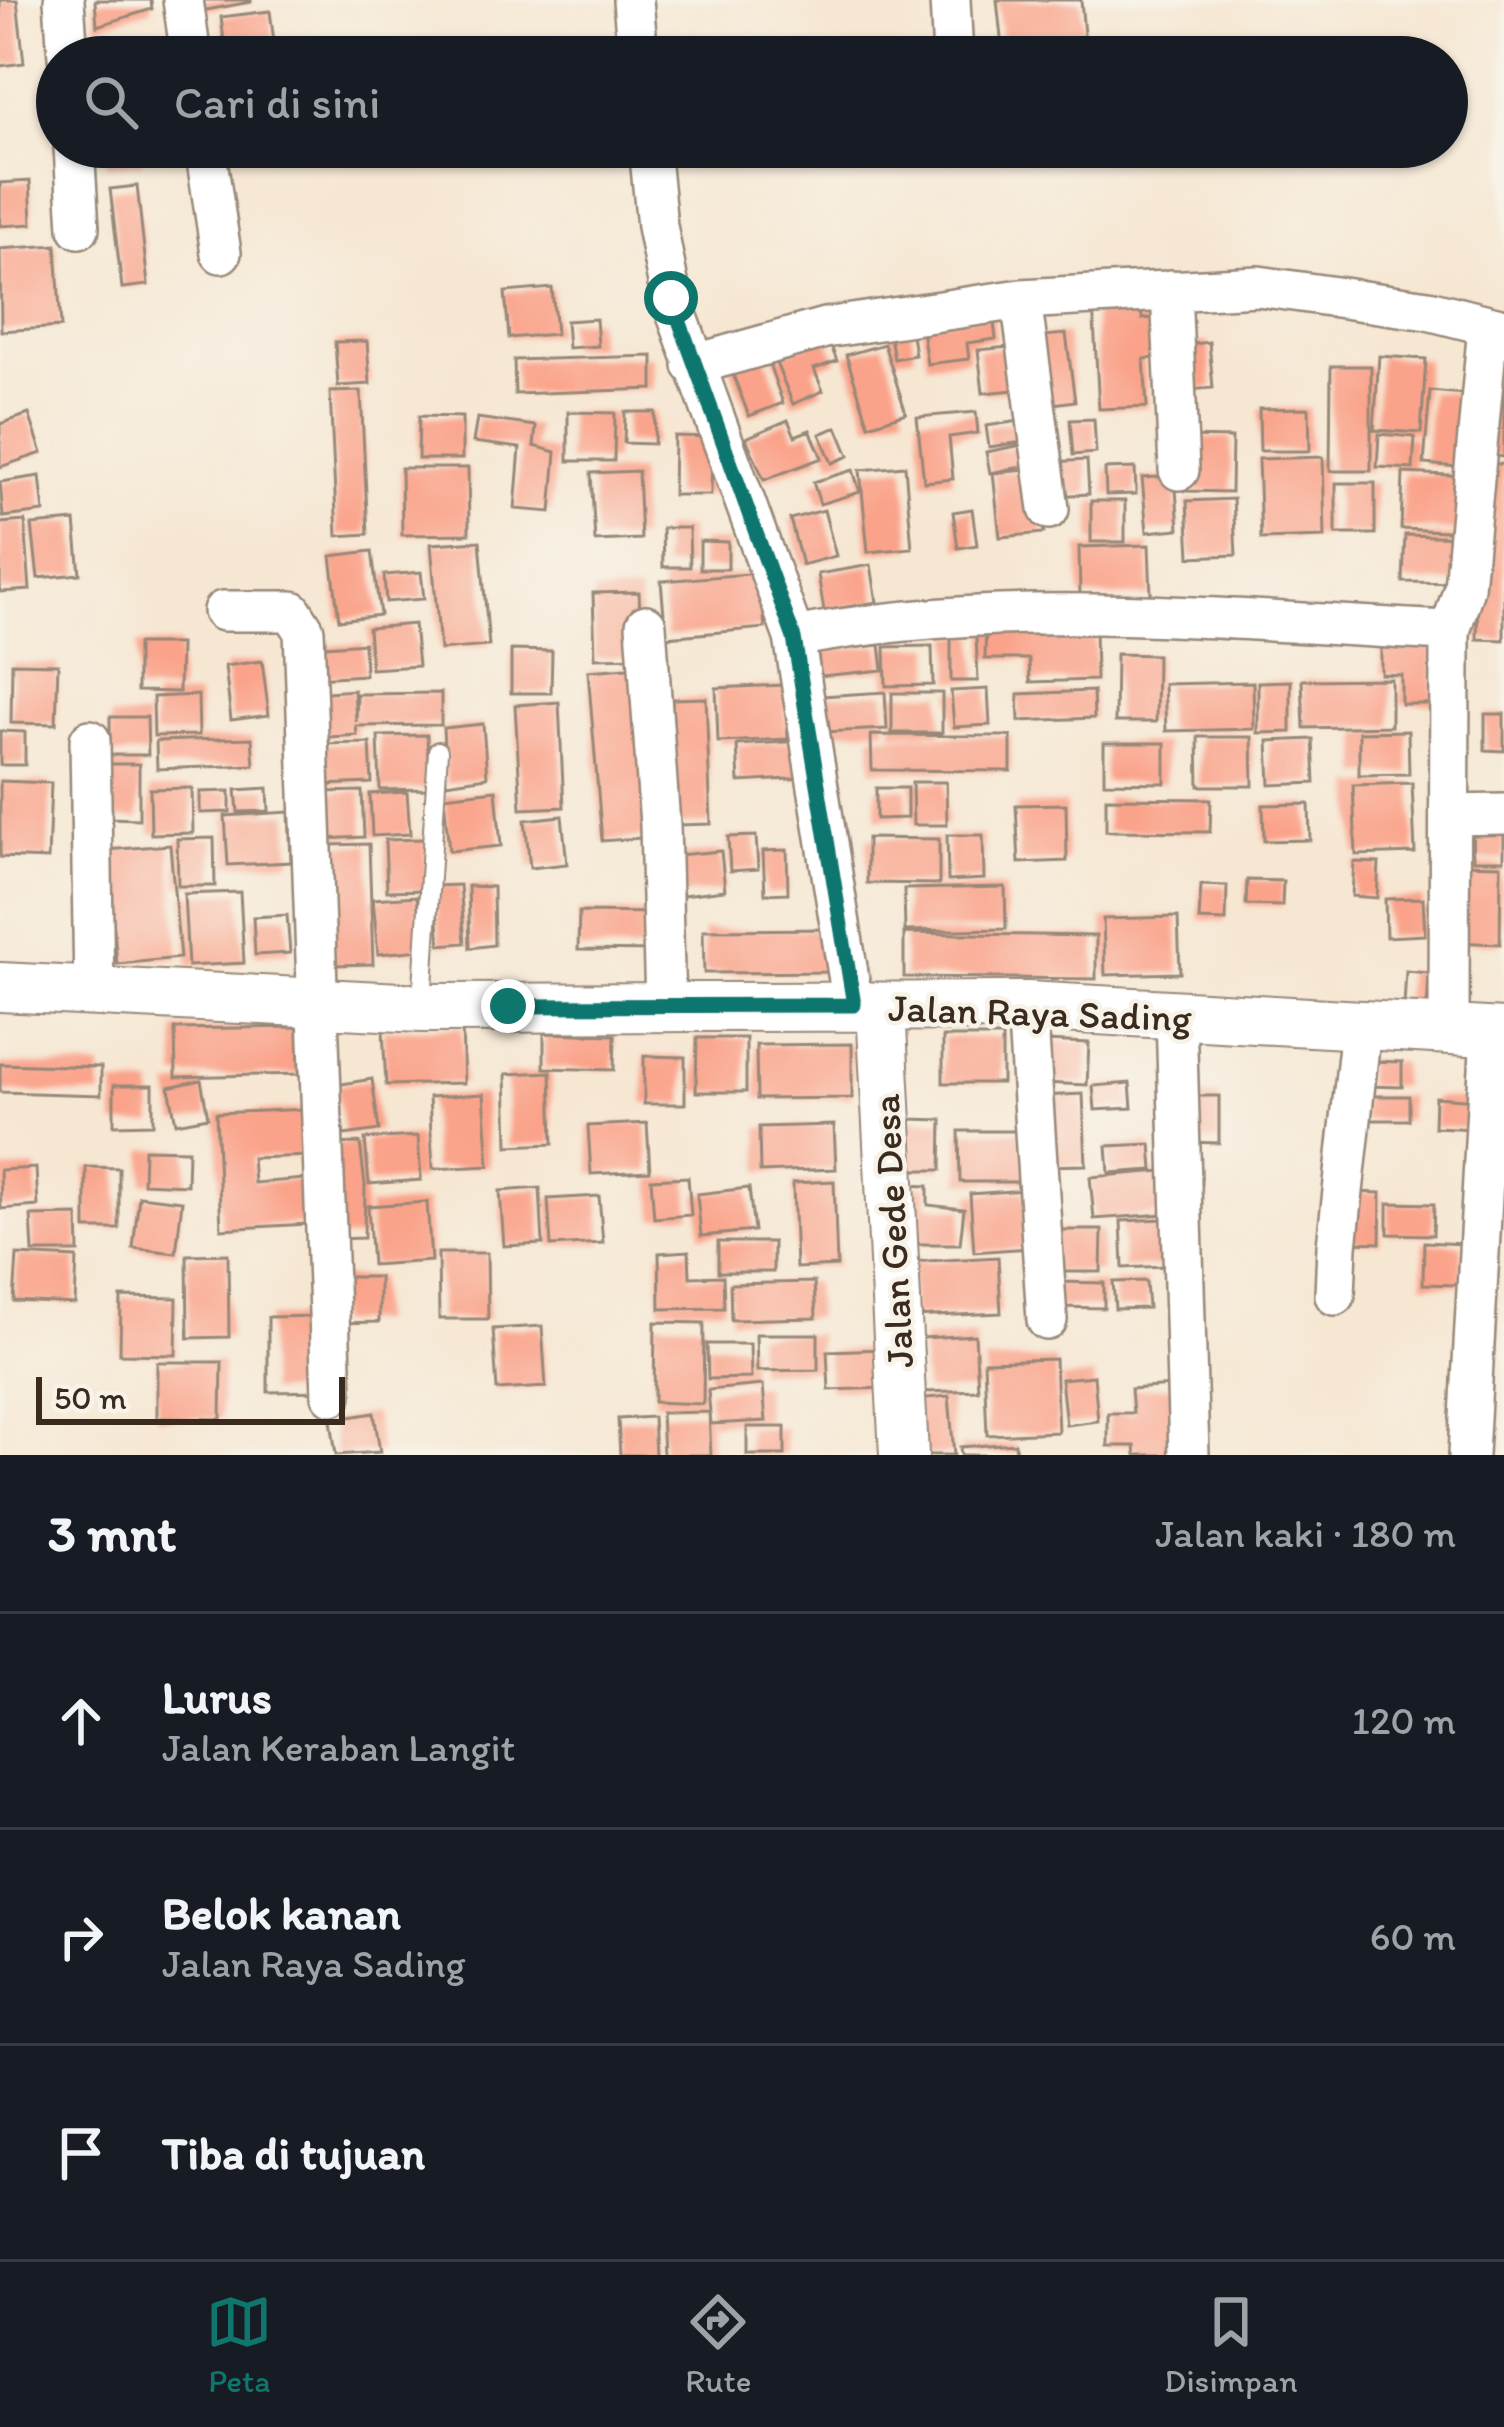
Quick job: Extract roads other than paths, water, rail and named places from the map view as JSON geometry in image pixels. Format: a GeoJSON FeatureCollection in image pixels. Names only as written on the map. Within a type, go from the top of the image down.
{"type":"FeatureCollection","features":[{"type":"Feature","properties":{"kind":"street"},"geometry":{"type":"LineString","coordinates":[[64,0],[67,36]]}},
{"type":"Feature","properties":{"kind":"street"},"geometry":{"type":"LineString","coordinates":[[182,0],[188,36]]}},
{"type":"Feature","properties":{"kind":"street"},"geometry":{"type":"LineString","coordinates":[[633,0],[636,36]]}},
{"type":"Feature","properties":{"kind":"street"},"geometry":{"type":"LineString","coordinates":[[950,0],[952,36]]}},
{"type":"Feature","properties":{"kind":"street"},"geometry":{"type":"LineString","coordinates":[[76,168],[80,228]]}},
{"type":"Feature","properties":{"kind":"street"},"geometry":{"type":"LineString","coordinates":[[208,168],[221,253]]}},
{"type":"Feature","properties":{"kind":"street"},"geometry":{"type":"LineString","coordinates":[[651,168],[656,226],[671,298],[794,638],[867,1006]]}},
{"type":"Feature","properties":{"kind":"street"},"geometry":{"type":"LineString","coordinates":[[691,357],[825,328],[1021,299],[1258,286],[1428,310],[1496,327],[1464,588],[1450,631],[1450,815],[1481,1032],[1468,1455]]}},
{"type":"Feature","properties":{"kind":"street"},"geometry":{"type":"LineString","coordinates":[[1171,290],[1179,470]]}},
{"type":"Feature","properties":{"kind":"street"},"geometry":{"type":"LineString","coordinates":[[1021,299],[1049,509]]}},
{"type":"Feature","properties":{"kind":"street"},"geometry":{"type":"LineString","coordinates":[[224,610],[292,611],[304,630],[332,1395]]}},
{"type":"Feature","properties":{"kind":"street"},"geometry":{"type":"LineString","coordinates":[[794,638],[868,622],[1067,613],[1450,631]]}},
{"type":"Feature","properties":{"kind":"street"},"geometry":{"type":"LineString","coordinates":[[646,626],[660,825],[665,1006]]}},
{"type":"Feature","properties":{"kind":"street"},"geometry":{"type":"LineString","coordinates":[[90,740],[94,992]]}},
{"type":"Feature","properties":{"kind":"street"},"geometry":{"type":"LineString","coordinates":[[1450,815],[1504,814]]}},
{"type":"Feature","properties":{"kind":"street","name":"Jalan Raya Sading"},"geometry":{"type":"LineString","coordinates":[[0,987],[422,1008],[1028,1006],[1481,1032]]}},
{"type":"Feature","properties":{"kind":"street","name":"Jalan Gede Desa"},"geometry":{"type":"LineString","coordinates":[[867,1006],[904,1455]]}},
{"type":"Feature","properties":{"kind":"street"},"geometry":{"type":"LineString","coordinates":[[1028,1006],[1047,1320]]}},
{"type":"Feature","properties":{"kind":"street"},"geometry":{"type":"LineString","coordinates":[[1175,1016],[1189,1455]]}},
{"type":"Feature","properties":{"kind":"street"},"geometry":{"type":"LineString","coordinates":[[1335,1295],[1336,1246],[1361,1028]]}},
{"type":"Feature","properties":{"kind":"lane"},"geometry":{"type":"LineString","coordinates":[[422,1008],[438,751]]}}]}
